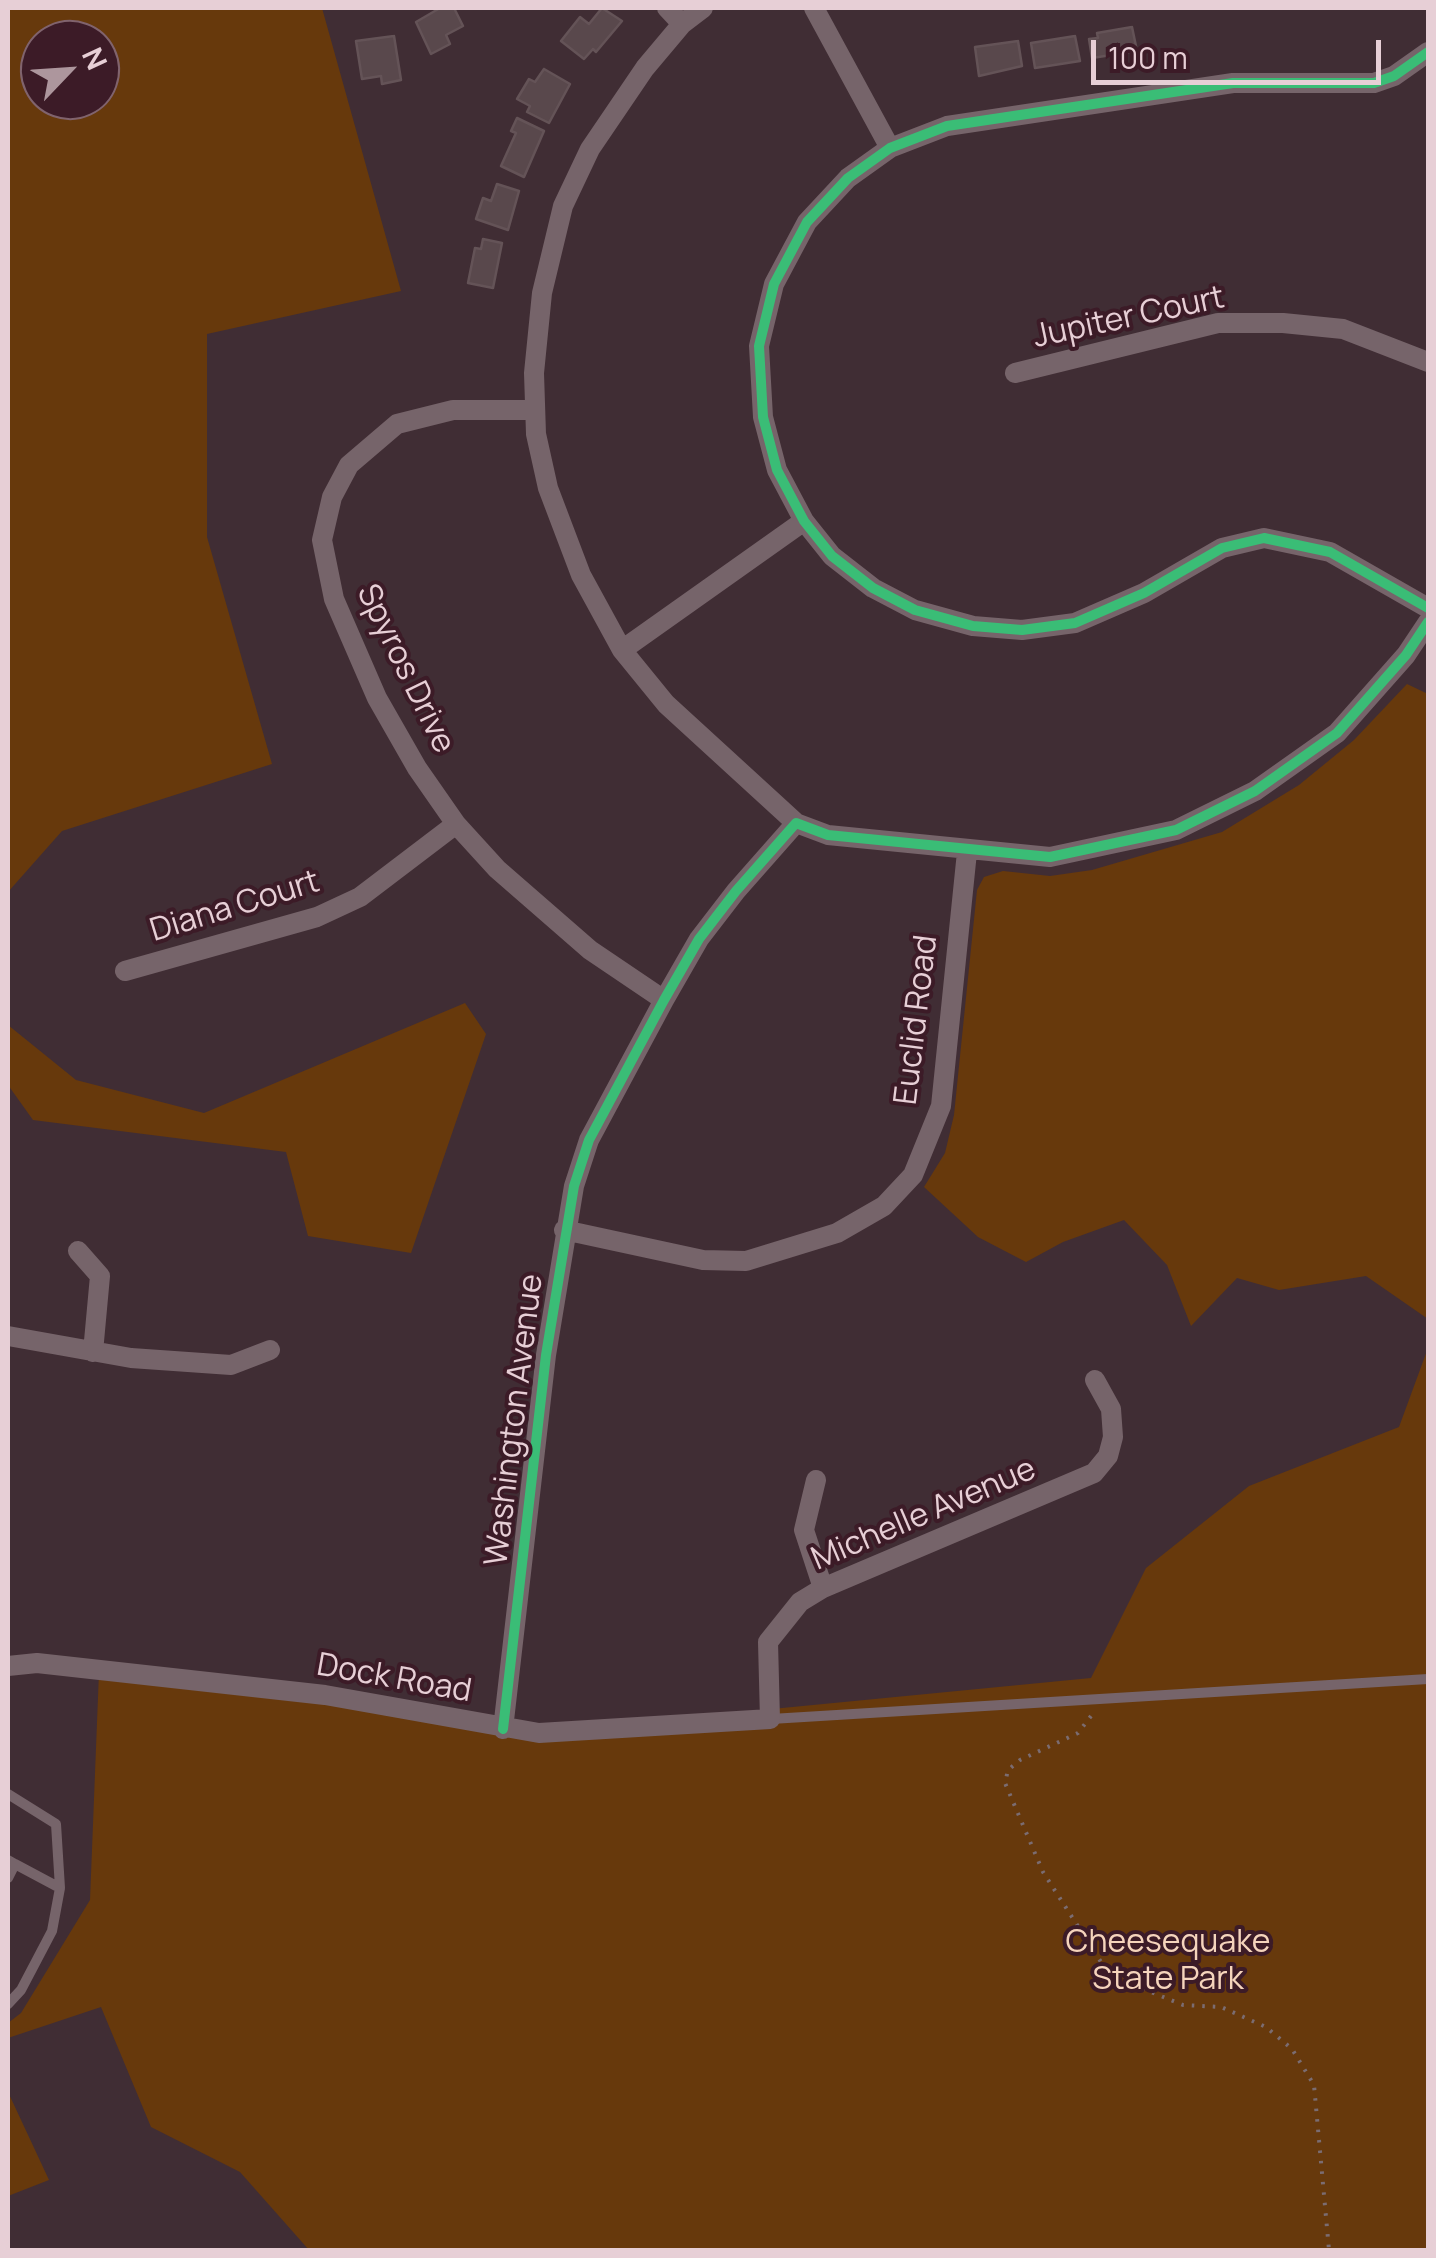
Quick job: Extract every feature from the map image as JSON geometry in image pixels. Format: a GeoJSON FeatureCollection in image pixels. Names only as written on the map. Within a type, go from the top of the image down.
{"type":"FeatureCollection","features":[{"type":"Feature","properties":{"kind":"street"},"geometry":{"type":"LineString","coordinates":[[667,8],[682,24]]}},
{"type":"Feature","properties":{"kind":"street"},"geometry":{"type":"LineString","coordinates":[[702,8],[682,24],[645,68],[590,149],[563,206],[542,293],[536,434],[548,488],[581,575],[622,650],[666,704],[796,823],[828,835],[968,852],[1050,856],[1135,842],[1210,816],[1255,792],[1337,732],[1406,655],[1428,622]]}},
{"type":"Feature","properties":{"kind":"street"},"geometry":{"type":"LineString","coordinates":[[814,8],[890,148]]}},
{"type":"Feature","properties":{"kind":"street"},"geometry":{"type":"LineString","coordinates":[[1428,52],[1394,76],[1374,82],[1233,83],[947,126],[890,148],[848,178],[807,222],[774,284],[759,346],[763,417],[777,470],[804,521],[832,556],[873,588],[916,610],[972,626],[1022,630],[1075,623],[1144,593],[1222,548],[1264,538],[1330,552],[1428,608]]}},
{"type":"Feature","properties":{"kind":"street","name":"Jupiter Court"},"geometry":{"type":"LineString","coordinates":[[1016,373],[1218,324],[1283,322],[1343,329],[1428,362]]}},
{"type":"Feature","properties":{"kind":"street","name":"Spyros Drive"},"geometry":{"type":"LineString","coordinates":[[535,410],[453,410],[398,424],[350,465],[332,497],[322,540],[334,599],[378,698],[417,768],[456,824],[496,869],[590,950],[664,1000]]}},
{"type":"Feature","properties":{"kind":"street"},"geometry":{"type":"LineString","coordinates":[[622,650],[804,521]]}},
{"type":"Feature","properties":{"kind":"street","name":"Washington Avenue"},"geometry":{"type":"LineString","coordinates":[[504,1729],[564,1230],[590,1140],[699,939],[796,823]]}},
{"type":"Feature","properties":{"kind":"street","name":"Diana Court"},"geometry":{"type":"LineString","coordinates":[[125,970],[317,918],[360,897],[456,824]]}},
{"type":"Feature","properties":{"kind":"street","name":"Euclid Road"},"geometry":{"type":"LineString","coordinates":[[564,1230],[703,1260],[746,1261],[837,1233],[884,1206],[913,1175],[941,1106],[968,852]]}},
{"type":"Feature","properties":{"kind":"street"},"geometry":{"type":"LineString","coordinates":[[78,1251],[100,1276],[93,1352]]}},
{"type":"Feature","properties":{"kind":"street"},"geometry":{"type":"LineString","coordinates":[[8,1336],[93,1352],[231,1365],[270,1350]]}},
{"type":"Feature","properties":{"kind":"street","name":"Michelle Avenue"},"geometry":{"type":"LineString","coordinates":[[770,1718],[768,1642],[800,1602],[824,1588],[1094,1473],[1108,1456],[1114,1437],[1111,1409],[1095,1380]]}},
{"type":"Feature","properties":{"kind":"street"},"geometry":{"type":"LineString","coordinates":[[816,1480],[804,1530],[824,1588]]}},
{"type":"Feature","properties":{"kind":"street","name":"Dock Road"},"geometry":{"type":"LineString","coordinates":[[8,1666],[37,1663],[326,1695],[504,1729],[562,1733],[770,1718]]}},
{"type":"Feature","properties":{"kind":"lane"},"geometry":{"type":"LineString","coordinates":[[770,1718],[1428,1679]]}},
{"type":"Feature","properties":{"kind":"lane"},"geometry":{"type":"LineString","coordinates":[[8,1794],[56,1824],[60,1888],[52,1931],[21,1990],[8,2004]]}},
{"type":"Feature","properties":{"kind":"lane"},"geometry":{"type":"LineString","coordinates":[[8,1878],[11,1862],[60,1888]]}},
{"type":"Feature","properties":{"kind":"path"},"geometry":{"type":"LineString","coordinates":[[1095,1696],[1090,1718],[1078,1733],[1020,1760],[1008,1770],[1006,1783],[1025,1830],[1043,1872],[1101,1962],[1142,1988],[1183,2005],[1221,2007],[1266,2027],[1292,2049],[1314,2085],[1329,2250]]}},
{"type":"Feature","properties":{"kind":"green space"},"geometry":{"type":"Polygon","coordinates":[[[8,8],[322,8],[401,291],[207,334],[207,537],[272,764],[62,831],[8,892],[8,8]]]}},
{"type":"Feature","properties":{"kind":"green space"},"geometry":{"type":"Polygon","coordinates":[[[1407,684],[1428,694],[1428,1319],[1366,1276],[1279,1290],[1237,1278],[1191,1326],[1167,1265],[1124,1220],[1063,1242],[1026,1262],[978,1237],[924,1187],[945,1153],[954,1115],[977,890],[984,877],[1003,871],[1050,876],[1092,870],[1222,832],[1299,785],[1354,740],[1407,684]]]}},
{"type":"Feature","properties":{"kind":"green space"},"geometry":{"type":"Polygon","coordinates":[[[465,1003],[486,1034],[411,1253],[308,1236],[286,1152],[33,1120],[8,1085],[8,1025],[76,1080],[204,1113],[465,1003]]]}},
{"type":"Feature","properties":{"kind":"green space","name":"Cheesequake State Park"},"geometry":{"type":"Polygon","coordinates":[[[1428,1348],[1428,2250],[309,2250],[240,2172],[151,2127],[101,2007],[8,2038],[8,2023],[21,2013],[90,1900],[99,1672],[566,1729],[1091,1678],[1146,1568],[1249,1486],[1399,1427],[1428,1348]]]}},
{"type":"Feature","properties":{"kind":"green space"},"geometry":{"type":"Polygon","coordinates":[[[8,2092],[49,2180],[8,2196],[8,2092]]]}},
{"type":"Feature","properties":{"kind":"building"},"geometry":{"type":"Polygon","coordinates":[[[440,8],[454,8],[463,26],[446,35],[450,44],[431,54],[416,22],[440,8]]]}},
{"type":"Feature","properties":{"kind":"building"},"geometry":{"type":"Polygon","coordinates":[[[602,8],[622,21],[596,52],[593,49],[584,59],[561,41],[580,17],[589,24],[602,8]]]}},
{"type":"Feature","properties":{"kind":"building"},"geometry":{"type":"Polygon","coordinates":[[[1132,27],[1137,51],[1092,58],[1089,39],[1098,38],[1097,33],[1132,27]]]}},
{"type":"Feature","properties":{"kind":"building"},"geometry":{"type":"Polygon","coordinates":[[[394,36],[401,80],[382,84],[381,76],[362,79],[356,41],[394,36]]]}},
{"type":"Feature","properties":{"kind":"building"},"geometry":{"type":"Polygon","coordinates":[[[1075,36],[1080,61],[1035,68],[1031,43],[1075,36]]]}},
{"type":"Feature","properties":{"kind":"building"},"geometry":{"type":"Polygon","coordinates":[[[1018,41],[1022,66],[979,76],[975,47],[1018,41]]]}},
{"type":"Feature","properties":{"kind":"building"},"geometry":{"type":"Polygon","coordinates":[[[544,69],[570,84],[549,123],[527,112],[530,106],[517,99],[529,79],[535,82],[544,69]]]}},
{"type":"Feature","properties":{"kind":"building"},"geometry":{"type":"Polygon","coordinates":[[[517,118],[544,131],[524,177],[501,166],[516,133],[511,131],[517,118]]]}},
{"type":"Feature","properties":{"kind":"building"},"geometry":{"type":"Polygon","coordinates":[[[497,184],[519,191],[508,230],[476,219],[483,198],[491,201],[497,184]]]}},
{"type":"Feature","properties":{"kind":"building"},"geometry":{"type":"Polygon","coordinates":[[[483,239],[502,243],[493,288],[468,283],[475,248],[481,249],[483,239]]]}},
{"type":"Feature","properties":{"kind":"cycle path"},"geometry":{"type":"LineString","coordinates":[[1428,52],[1394,76],[1374,83],[1233,83],[947,126],[890,148],[848,178],[807,222],[774,284],[759,346],[763,417],[777,470],[804,521],[832,556],[873,588],[915,610],[973,626],[1022,630],[1075,623],[1144,593],[1222,548],[1264,538],[1330,552],[1428,608]]}},
{"type":"Feature","properties":{"kind":"cycle path"},"geometry":{"type":"LineString","coordinates":[[503,1729],[546,1355],[574,1186],[589,1140],[664,1000],[699,939],[736,891],[796,823],[828,835],[1050,857],[1176,830],[1255,791],[1337,733],[1406,655],[1428,622]]}}]}
